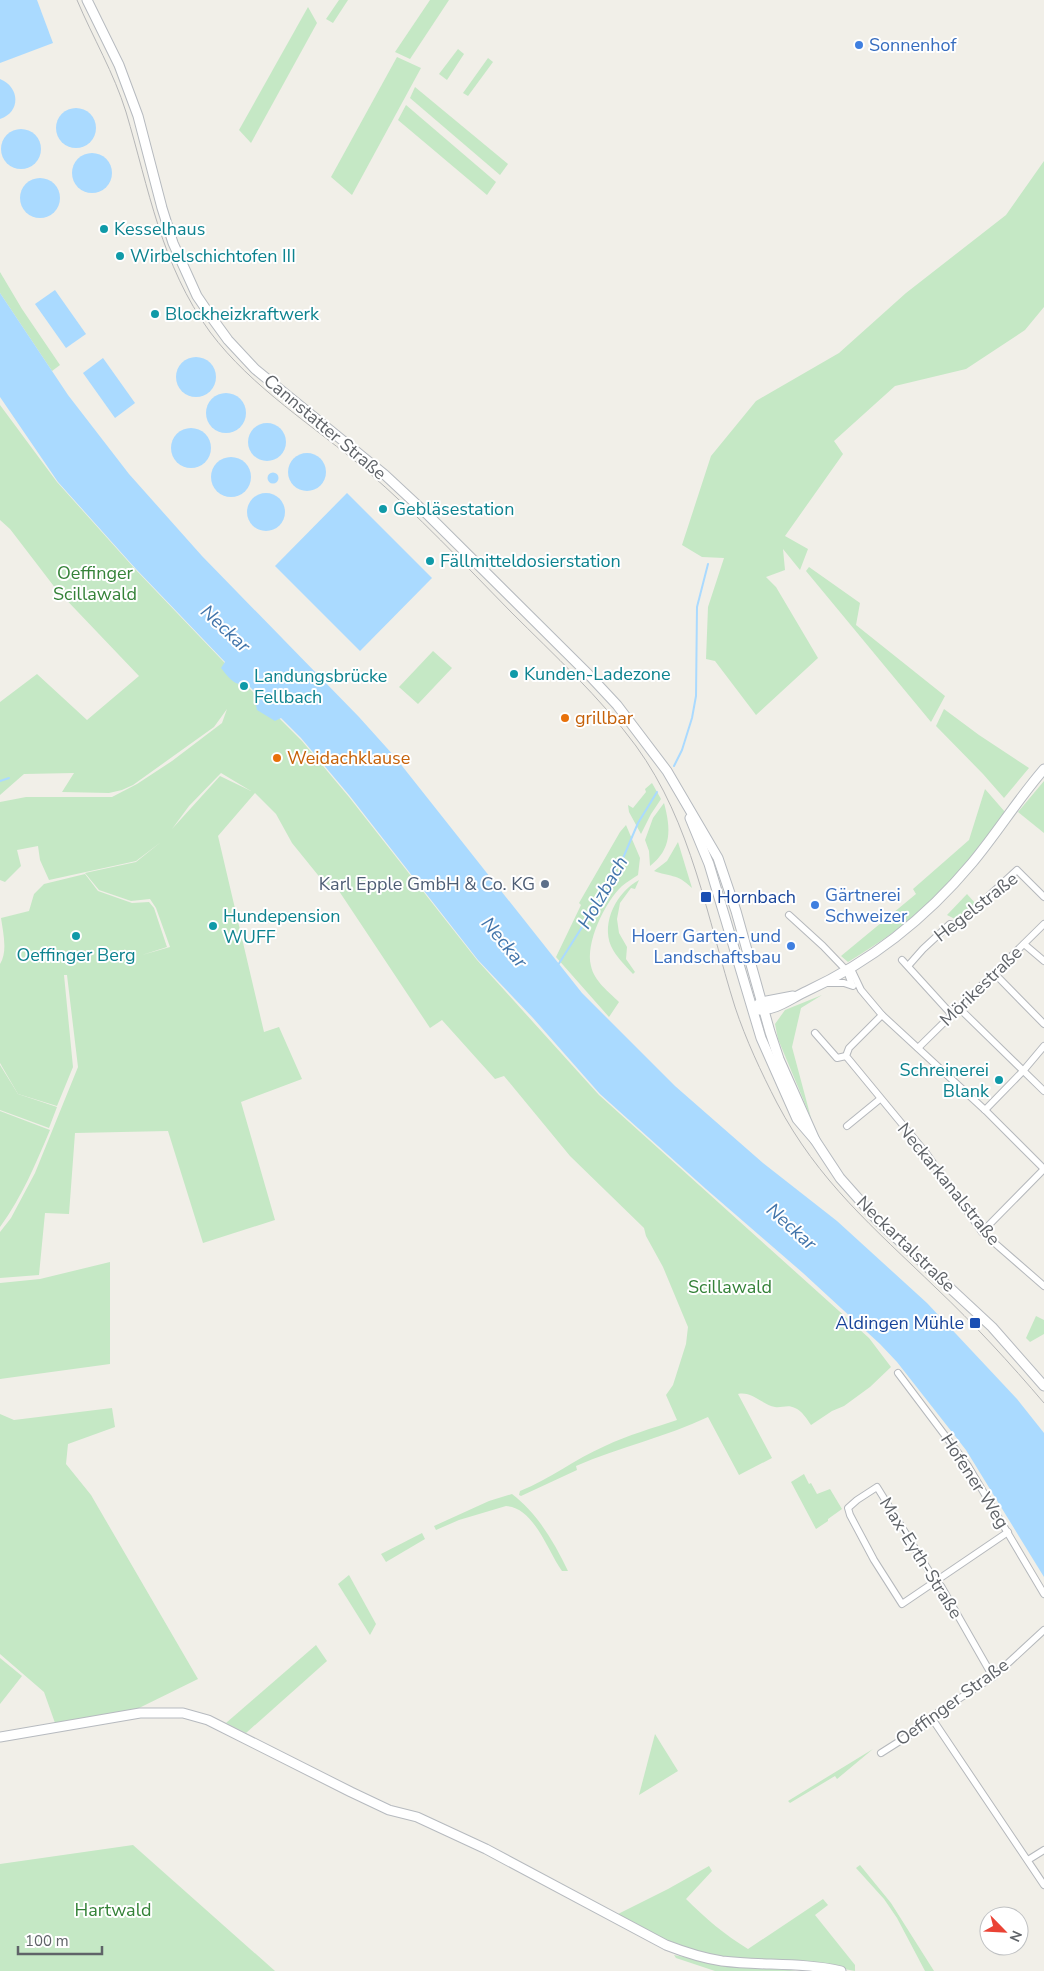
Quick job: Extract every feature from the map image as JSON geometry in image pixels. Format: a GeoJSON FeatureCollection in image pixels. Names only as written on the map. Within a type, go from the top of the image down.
{"type":"FeatureCollection","features":[{"type":"Feature","properties":{"kind":"main road","name":"Cannstatter Straße"},"geometry":{"type":"LineString","coordinates":[[87,0],[119,65],[138,116],[173,243],[197,296],[228,340],[255,369],[391,481],[590,675],[617,705],[652,749],[711,843],[722,868],[762,1006]]}},
{"type":"Feature","properties":{"kind":"main road"},"geometry":{"type":"LineString","coordinates":[[762,1006],[778,1007],[849,970],[904,932],[938,901],[972,863],[1044,770]]}},
{"type":"Feature","properties":{"kind":"main road","name":"Cannstatter Straße"},"geometry":{"type":"LineString","coordinates":[[689,810],[690,819],[709,864],[752,1010]]}},
{"type":"Feature","properties":{"kind":"main road"},"geometry":{"type":"LineString","coordinates":[[752,1010],[781,997],[796,996]]}},
{"type":"Feature","properties":{"kind":"main road","name":"Neckartalstraße"},"geometry":{"type":"LineString","coordinates":[[762,1006],[782,1066],[815,1140]]}},
{"type":"Feature","properties":{"kind":"main road"},"geometry":{"type":"LineString","coordinates":[[770,1032],[778,1007]]}},
{"type":"Feature","properties":{"kind":"main road","name":"Neckartalstraße"},"geometry":{"type":"LineString","coordinates":[[752,1010],[790,1106],[797,1119],[815,1140],[840,1178],[879,1222],[985,1320],[1044,1386]]}},
{"type":"Feature","properties":{"kind":"main road"},"geometry":{"type":"LineString","coordinates":[[0,1736],[140,1713],[183,1714],[208,1720],[350,1792],[389,1810],[417,1818],[486,1849],[653,1939],[694,1955],[723,1961],[810,1966],[842,1971]]}},
{"type":"Feature","properties":{"kind":"street","name":"Hegelstraße"},"geometry":{"type":"LineString","coordinates":[[908,966],[923,948],[950,924],[956,926],[1017,870],[1044,897]]}},
{"type":"Feature","properties":{"kind":"street"},"geometry":{"type":"LineString","coordinates":[[789,915],[849,970],[861,990],[882,1015],[985,1110],[1044,1169],[982,1232]]}},
{"type":"Feature","properties":{"kind":"street","name":"Mörikestraße"},"geometry":{"type":"LineString","coordinates":[[918,1048],[1044,924]]}},
{"type":"Feature","properties":{"kind":"street"},"geometry":{"type":"LineString","coordinates":[[1024,944],[1044,961]]}},
{"type":"Feature","properties":{"kind":"street"},"geometry":{"type":"LineString","coordinates":[[902,960],[952,1014]]}},
{"type":"Feature","properties":{"kind":"street"},"geometry":{"type":"LineString","coordinates":[[849,970],[852,985]]}},
{"type":"Feature","properties":{"kind":"street"},"geometry":{"type":"LineString","coordinates":[[994,973],[1044,1024]]}},
{"type":"Feature","properties":{"kind":"street"},"geometry":{"type":"LineString","coordinates":[[823,983],[834,982],[852,985],[861,990]]}},
{"type":"Feature","properties":{"kind":"street"},"geometry":{"type":"LineString","coordinates":[[959,1008],[1044,1091]]}},
{"type":"Feature","properties":{"kind":"street"},"geometry":{"type":"LineString","coordinates":[[846,1056],[849,1048],[882,1015]]}},
{"type":"Feature","properties":{"kind":"street","name":"Neckarkanalstraße"},"geometry":{"type":"LineString","coordinates":[[814,1033],[837,1058],[846,1056],[926,1153],[982,1232],[1044,1286]]}},
{"type":"Feature","properties":{"kind":"street"},"geometry":{"type":"LineString","coordinates":[[985,1110],[1023,1071],[1044,1046]]}},
{"type":"Feature","properties":{"kind":"street"},"geometry":{"type":"LineString","coordinates":[[847,1126],[880,1099]]}},
{"type":"Feature","properties":{"kind":"street","name":"Hofener Weg"},"geometry":{"type":"LineString","coordinates":[[898,1373],[968,1466],[1044,1594]]}},
{"type":"Feature","properties":{"kind":"street","name":"Max-Eyth-Straße"},"geometry":{"type":"LineString","coordinates":[[936,1581],[902,1604],[874,1560],[848,1511],[851,1505],[877,1487],[941,1586],[993,1677]]}},
{"type":"Feature","properties":{"kind":"street"},"geometry":{"type":"LineString","coordinates":[[936,1581],[1008,1532]]}},
{"type":"Feature","properties":{"kind":"street","name":"Oeffinger Straße"},"geometry":{"type":"LineString","coordinates":[[881,1753],[933,1720],[936,1714],[943,1708],[993,1677],[1044,1630]]}},
{"type":"Feature","properties":{"kind":"street"},"geometry":{"type":"LineString","coordinates":[[933,1720],[1044,1885]]}},
{"type":"Feature","properties":{"kind":"street"},"geometry":{"type":"LineString","coordinates":[[1028,1860],[1044,1850]]}},
{"type":"Feature","properties":{"kind":"green space"},"geometry":{"type":"Polygon","coordinates":[[[339,0],[348,0],[333,23],[326,19],[339,0]]]}},
{"type":"Feature","properties":{"kind":"green space"},"geometry":{"type":"Polygon","coordinates":[[[430,0],[449,0],[410,59],[395,52],[430,0]]]}},
{"type":"Feature","properties":{"kind":"green space"},"geometry":{"type":"Polygon","coordinates":[[[308,7],[317,23],[251,143],[239,130],[308,7]]]}},
{"type":"Feature","properties":{"kind":"green space"},"geometry":{"type":"Polygon","coordinates":[[[458,49],[464,54],[447,80],[439,74],[458,49]]]}},
{"type":"Feature","properties":{"kind":"green space"},"geometry":{"type":"Polygon","coordinates":[[[397,57],[421,68],[352,195],[331,177],[397,57]]]}},
{"type":"Feature","properties":{"kind":"green space"},"geometry":{"type":"Polygon","coordinates":[[[488,58],[493,62],[468,96],[463,93],[488,58]]]}},
{"type":"Feature","properties":{"kind":"green space"},"geometry":{"type":"Polygon","coordinates":[[[415,87],[508,164],[500,175],[410,98],[415,87]]]}},
{"type":"Feature","properties":{"kind":"green space"},"geometry":{"type":"Polygon","coordinates":[[[406,105],[496,182],[487,195],[398,120],[406,105]]]}},
{"type":"Feature","properties":{"kind":"green space"},"geometry":{"type":"Polygon","coordinates":[[[1044,161],[1044,307],[1025,330],[966,369],[895,386],[834,441],[843,454],[785,536],[808,549],[800,570],[783,549],[785,570],[766,577],[776,587],[818,658],[756,715],[715,661],[706,659],[708,607],[724,558],[702,557],[682,545],[711,456],[756,401],[839,353],[906,293],[1006,215],[1044,161]]]}},
{"type":"Feature","properties":{"kind":"green space"},"geometry":{"type":"Polygon","coordinates":[[[0,272],[22,309],[60,365],[52,371],[0,293],[0,272]]]}},
{"type":"Feature","properties":{"kind":"green space"},"geometry":{"type":"Polygon","coordinates":[[[0,405],[57,482],[135,569],[302,741],[349,797],[477,960],[599,1095],[869,1338],[891,1367],[870,1387],[844,1406],[832,1411],[811,1425],[798,1409],[787,1406],[771,1406],[748,1394],[738,1394],[772,1458],[739,1475],[708,1417],[592,1459],[576,1466],[577,1470],[521,1496],[519,1495],[520,1491],[542,1481],[594,1451],[632,1435],[677,1420],[666,1395],[673,1385],[686,1344],[688,1327],[663,1267],[646,1236],[644,1228],[570,1156],[504,1076],[495,1079],[442,1020],[430,1028],[337,888],[326,885],[292,843],[276,814],[255,793],[218,836],[264,1032],[279,1027],[302,1079],[241,1102],[275,1220],[203,1243],[168,1131],[75,1133],[69,1214],[45,1213],[39,1275],[0,1278],[0,1232],[11,1218],[35,1173],[78,1067],[67,975],[64,975],[73,1067],[57,1106],[18,1094],[0,1063],[0,964],[4,954],[1,918],[29,911],[34,894],[44,884],[85,874],[98,891],[132,903],[149,902],[154,908],[167,947],[142,955],[170,947],[156,908],[150,899],[131,901],[99,890],[85,873],[136,862],[161,842],[136,861],[49,880],[40,860],[38,846],[17,850],[21,866],[5,882],[0,880],[0,802],[26,797],[112,797],[137,784],[172,761],[222,723],[227,709],[214,727],[133,785],[122,790],[109,793],[62,792],[74,773],[24,774],[0,795],[0,702],[37,674],[87,720],[139,676],[56,589],[10,529],[0,520],[0,405]],[[221,773],[189,806],[172,829],[220,776],[251,791],[221,773]]]}},
{"type":"Feature","properties":{"kind":"green space"},"geometry":{"type":"Polygon","coordinates":[[[809,567],[860,603],[856,625],[945,696],[931,722],[806,571],[809,567]]]}},
{"type":"Feature","properties":{"kind":"green space"},"geometry":{"type":"Polygon","coordinates":[[[433,651],[452,668],[418,704],[399,687],[433,651]]]}},
{"type":"Feature","properties":{"kind":"green space"},"geometry":{"type":"Polygon","coordinates":[[[944,709],[1029,768],[1004,798],[936,726],[944,709]]]}},
{"type":"Feature","properties":{"kind":"green space"},"geometry":{"type":"Polygon","coordinates":[[[1044,781],[1044,833],[1018,812],[1044,781]]]}},
{"type":"Feature","properties":{"kind":"green space"},"geometry":{"type":"Polygon","coordinates":[[[652,783],[661,799],[641,834],[629,812],[628,805],[633,808],[646,792],[645,789],[652,783]]]}},
{"type":"Feature","properties":{"kind":"green space"},"geometry":{"type":"Polygon","coordinates":[[[985,789],[1005,812],[987,838],[935,898],[887,937],[848,962],[841,956],[916,894],[913,889],[969,840],[985,789]]]}},
{"type":"Feature","properties":{"kind":"green space"},"geometry":{"type":"Polygon","coordinates":[[[664,803],[668,821],[668,838],[662,853],[650,866],[649,851],[645,840],[653,818],[664,803]]]}},
{"type":"Feature","properties":{"kind":"green space"},"geometry":{"type":"Polygon","coordinates":[[[626,825],[640,858],[638,875],[622,886],[603,912],[594,935],[590,957],[595,977],[619,1002],[609,1017],[556,957],[581,905],[579,903],[620,832],[626,825]]]}},
{"type":"Feature","properties":{"kind":"green space"},"geometry":{"type":"Polygon","coordinates":[[[678,842],[692,888],[682,880],[654,871],[667,861],[678,842]]]}},
{"type":"Feature","properties":{"kind":"green space"},"geometry":{"type":"Polygon","coordinates":[[[639,880],[635,889],[631,888],[620,903],[617,919],[619,933],[627,947],[626,959],[635,972],[633,974],[613,950],[608,937],[608,927],[613,909],[618,900],[631,885],[639,880]]]}},
{"type":"Feature","properties":{"kind":"green space"},"geometry":{"type":"Polygon","coordinates":[[[967,894],[975,903],[957,920],[947,915],[967,894]]]}},
{"type":"Feature","properties":{"kind":"green space"},"geometry":{"type":"Polygon","coordinates":[[[822,995],[801,1008],[792,1047],[811,1118],[778,1039],[775,1024],[785,1010],[822,995]]]}},
{"type":"Feature","properties":{"kind":"green space"},"geometry":{"type":"Polygon","coordinates":[[[0,1065],[18,1094],[57,1107],[49,1128],[0,1110],[0,1065]]]}},
{"type":"Feature","properties":{"kind":"green space"},"geometry":{"type":"Polygon","coordinates":[[[0,1111],[50,1130],[22,1192],[0,1227],[0,1111]]]}},
{"type":"Feature","properties":{"kind":"green space"},"geometry":{"type":"Polygon","coordinates":[[[110,1262],[110,1364],[0,1379],[0,1283],[40,1279],[110,1262]]]}},
{"type":"Feature","properties":{"kind":"green space"},"geometry":{"type":"Polygon","coordinates":[[[1036,1316],[1044,1320],[1044,1334],[1030,1342],[1026,1338],[1036,1316]]]}},
{"type":"Feature","properties":{"kind":"green space"},"geometry":{"type":"Polygon","coordinates":[[[112,1408],[115,1427],[68,1444],[66,1464],[91,1495],[198,1679],[137,1709],[55,1723],[44,1692],[0,1654],[0,1414],[14,1420],[112,1408]]]}},
{"type":"Feature","properties":{"kind":"green space"},"geometry":{"type":"Polygon","coordinates":[[[804,1474],[817,1494],[830,1489],[842,1509],[816,1529],[791,1482],[804,1474]]]}},
{"type":"Feature","properties":{"kind":"green space"},"geometry":{"type":"Polygon","coordinates":[[[512,1494],[530,1510],[544,1529],[568,1571],[562,1571],[532,1522],[516,1508],[506,1506],[459,1520],[436,1530],[434,1526],[489,1501],[512,1494]]]}},
{"type":"Feature","properties":{"kind":"green space"},"geometry":{"type":"Polygon","coordinates":[[[422,1533],[425,1539],[386,1562],[381,1554],[422,1533]]]}},
{"type":"Feature","properties":{"kind":"green space"},"geometry":{"type":"Polygon","coordinates":[[[349,1575],[376,1624],[370,1635],[338,1584],[349,1575]]]}},
{"type":"Feature","properties":{"kind":"green space"},"geometry":{"type":"Polygon","coordinates":[[[316,1645],[327,1661],[246,1733],[226,1723],[316,1645]]]}},
{"type":"Feature","properties":{"kind":"green space"},"geometry":{"type":"Polygon","coordinates":[[[0,1658],[22,1676],[0,1704],[0,1658]]]}},
{"type":"Feature","properties":{"kind":"green space"},"geometry":{"type":"Polygon","coordinates":[[[655,1734],[678,1771],[639,1795],[655,1734]]]}},
{"type":"Feature","properties":{"kind":"green space"},"geometry":{"type":"Polygon","coordinates":[[[873,1749],[837,1779],[835,1776],[790,1803],[788,1801],[873,1749]]]}},
{"type":"Feature","properties":{"kind":"green space","name":"Hartwald"},"geometry":{"type":"Polygon","coordinates":[[[133,1845],[275,1971],[0,1971],[0,1864],[133,1845]]]}},
{"type":"Feature","properties":{"kind":"green space"},"geometry":{"type":"Polygon","coordinates":[[[860,1865],[891,1903],[934,1971],[925,1971],[897,1918],[884,1899],[856,1868],[860,1865]]]}},
{"type":"Feature","properties":{"kind":"green space"},"geometry":{"type":"Polygon","coordinates":[[[709,1866],[712,1871],[686,1899],[731,1938],[748,1949],[823,1899],[828,1905],[815,1915],[855,1965],[855,1971],[802,1961],[735,1959],[691,1952],[671,1944],[616,1915],[709,1866]]]}},
{"type":"Feature","properties":{"kind":"green space"},"geometry":{"type":"Polygon","coordinates":[[[674,1955],[742,1968],[775,1968],[797,1971],[715,1971],[676,1958],[674,1955]]]}},
{"type":"Feature","properties":{"kind":"water"},"geometry":{"type":"Polygon","coordinates":[[[0,0],[37,0],[53,43],[0,63],[0,0]]]}},
{"type":"Feature","properties":{"kind":"water"},"geometry":{"type":"Polygon","coordinates":[[[0,79],[7,83],[14,93],[15,105],[7,116],[0,119],[0,79]]]}},
{"type":"Feature","properties":{"kind":"water"},"geometry":{"type":"Polygon","coordinates":[[[80,108],[87,111],[93,117],[96,128],[95,136],[87,145],[80,148],[72,148],[65,145],[57,136],[56,124],[59,117],[68,109],[80,108]]]}},
{"type":"Feature","properties":{"kind":"water"},"geometry":{"type":"Polygon","coordinates":[[[25,129],[32,132],[38,138],[41,149],[40,157],[32,166],[25,169],[17,169],[10,166],[2,157],[1,145],[4,138],[13,130],[25,129]]]}},
{"type":"Feature","properties":{"kind":"water"},"geometry":{"type":"Polygon","coordinates":[[[96,153],[103,156],[109,162],[112,173],[111,181],[103,190],[96,193],[88,193],[81,190],[73,181],[72,169],[75,162],[84,154],[96,153]]]}},
{"type":"Feature","properties":{"kind":"water"},"geometry":{"type":"Polygon","coordinates":[[[44,178],[51,181],[57,187],[60,198],[59,206],[51,215],[44,218],[36,218],[29,215],[21,206],[20,194],[23,187],[32,179],[44,178]]]}},
{"type":"Feature","properties":{"kind":"water"},"geometry":{"type":"Polygon","coordinates":[[[55,290],[86,334],[66,348],[35,304],[55,290]]]}},
{"type":"Feature","properties":{"kind":"water","name":"Neckar"},"geometry":{"type":"Polygon","coordinates":[[[0,293],[68,395],[129,474],[202,556],[359,717],[395,757],[582,993],[675,1086],[763,1163],[837,1221],[927,1303],[1017,1399],[1044,1433],[1044,1577],[966,1450],[897,1362],[803,1273],[600,1094],[533,1018],[478,960],[349,795],[301,738],[281,718],[275,721],[257,710],[256,705],[261,698],[244,681],[239,684],[229,677],[221,668],[225,662],[136,569],[58,482],[0,397],[0,293]]]}},
{"type":"Feature","properties":{"kind":"water"},"geometry":{"type":"Polygon","coordinates":[[[192,357],[200,357],[207,360],[213,366],[216,377],[213,388],[207,394],[200,397],[192,397],[185,394],[179,388],[176,381],[176,373],[179,366],[185,360],[192,357]]]}},
{"type":"Feature","properties":{"kind":"water"},"geometry":{"type":"Polygon","coordinates":[[[103,358],[135,403],[115,418],[83,373],[103,358]]]}},
{"type":"Feature","properties":{"kind":"water"},"geometry":{"type":"Polygon","coordinates":[[[222,393],[230,393],[237,396],[243,402],[246,413],[243,424],[237,430],[230,433],[222,433],[215,430],[209,424],[206,417],[206,409],[209,402],[215,396],[222,393]]]}},
{"type":"Feature","properties":{"kind":"water"},"geometry":{"type":"Polygon","coordinates":[[[267,423],[281,428],[286,442],[281,456],[267,461],[253,456],[248,442],[253,428],[267,423]]]}},
{"type":"Feature","properties":{"kind":"water"},"geometry":{"type":"Polygon","coordinates":[[[195,428],[202,431],[208,437],[211,448],[210,456],[202,465],[195,468],[187,468],[180,465],[172,456],[171,444],[174,437],[183,429],[195,428]]]}},
{"type":"Feature","properties":{"kind":"water"},"geometry":{"type":"Polygon","coordinates":[[[307,453],[314,454],[320,459],[325,465],[325,479],[320,485],[314,490],[307,491],[300,490],[294,485],[289,479],[288,472],[289,465],[294,459],[300,454],[307,453]]]}},
{"type":"Feature","properties":{"kind":"water"},"geometry":{"type":"Polygon","coordinates":[[[231,457],[245,463],[251,477],[245,491],[231,497],[217,491],[211,477],[217,463],[231,457]]]}},
{"type":"Feature","properties":{"kind":"water"},"geometry":{"type":"Polygon","coordinates":[[[273,472],[279,478],[273,484],[267,478],[273,472]]]}},
{"type":"Feature","properties":{"kind":"water"},"geometry":{"type":"Polygon","coordinates":[[[266,493],[273,494],[279,499],[284,505],[284,519],[279,525],[273,530],[266,531],[259,530],[253,525],[248,519],[247,512],[248,505],[253,499],[259,494],[266,493]]]}},
{"type":"Feature","properties":{"kind":"water"},"geometry":{"type":"Polygon","coordinates":[[[347,493],[432,578],[360,651],[275,566],[347,493]]]}},
{"type":"Feature","properties":{"kind":"waterway","name":"Holzbach"},"geometry":{"type":"LineString","coordinates":[[674,766],[682,750],[692,718],[696,696],[697,607],[708,564]]}},
{"type":"Feature","properties":{"kind":"waterway"},"geometry":{"type":"LineString","coordinates":[[0,781],[9,778]]}},
{"type":"Feature","properties":{"kind":"waterway","name":"Holzbach"},"geometry":{"type":"LineString","coordinates":[[558,965],[623,858],[638,823],[657,792]]}},
{"type":"Feature","properties":{"kind":"tram line"},"geometry":{"type":"LineString","coordinates":[[77,0],[121,98],[158,226],[168,253],[179,280],[210,332],[264,389],[347,454],[423,522],[576,677],[622,728],[655,776],[685,839],[739,1019],[765,1080],[793,1131],[829,1180],[869,1224],[978,1330],[1044,1403]]}},
{"type":"Feature","properties":{"kind":"place","name":"Sonnenhof"},"geometry":{"type":"Point","coordinates":[859,45]}},
{"type":"Feature","properties":{"kind":"place","name":"Kesselhaus"},"geometry":{"type":"Point","coordinates":[104,229]}},
{"type":"Feature","properties":{"kind":"place","name":"Wirbelschichtofen III"},"geometry":{"type":"Point","coordinates":[120,256]}},
{"type":"Feature","properties":{"kind":"place","name":"Blockheizkraftwerk"},"geometry":{"type":"Point","coordinates":[155,314]}},
{"type":"Feature","properties":{"kind":"place","name":"Gebläsestation"},"geometry":{"type":"Point","coordinates":[383,509]}},
{"type":"Feature","properties":{"kind":"place","name":"Fällmitteldosierstation"},"geometry":{"type":"Point","coordinates":[430,561]}},
{"type":"Feature","properties":{"kind":"place","name":"Kunden-Ladezone"},"geometry":{"type":"Point","coordinates":[514,674]}},
{"type":"Feature","properties":{"kind":"place","name":"Landungsbrücke Fellbach"},"geometry":{"type":"Point","coordinates":[244,686]}},
{"type":"Feature","properties":{"kind":"place","name":"grillbar"},"geometry":{"type":"Point","coordinates":[565,718]}},
{"type":"Feature","properties":{"kind":"place","name":"Weidachklause"},"geometry":{"type":"Point","coordinates":[277,758]}},
{"type":"Feature","properties":{"kind":"place","name":"Karl Epple GmbH & Co. KG"},"geometry":{"type":"Point","coordinates":[545,884]}},
{"type":"Feature","properties":{"kind":"place","name":"Hornbach"},"geometry":{"type":"Point","coordinates":[706,897]}},
{"type":"Feature","properties":{"kind":"place","name":"Gärtnerei Schweizer"},"geometry":{"type":"Point","coordinates":[815,905]}},
{"type":"Feature","properties":{"kind":"place","name":"Hundepension WUFF"},"geometry":{"type":"Point","coordinates":[213,926]}},
{"type":"Feature","properties":{"kind":"place","name":"Oeffinger Berg"},"geometry":{"type":"Point","coordinates":[76,936]}},
{"type":"Feature","properties":{"kind":"place","name":"Hoerr Garten- und Landschaftsbau"},"geometry":{"type":"Point","coordinates":[791,946]}},
{"type":"Feature","properties":{"kind":"place","name":"Schreinerei Blank"},"geometry":{"type":"Point","coordinates":[999,1080]}},
{"type":"Feature","properties":{"kind":"place","name":"Aldingen Mühle"},"geometry":{"type":"Point","coordinates":[975,1323]}},
{"type":"Feature","properties":{"kind":"park label","name":"Oeffinger Scillawald"},"geometry":{"type":"Point","coordinates":[95,583]}},
{"type":"Feature","properties":{"kind":"park label","name":"Scillawald"},"geometry":{"type":"Point","coordinates":[730,1287]}}]}
